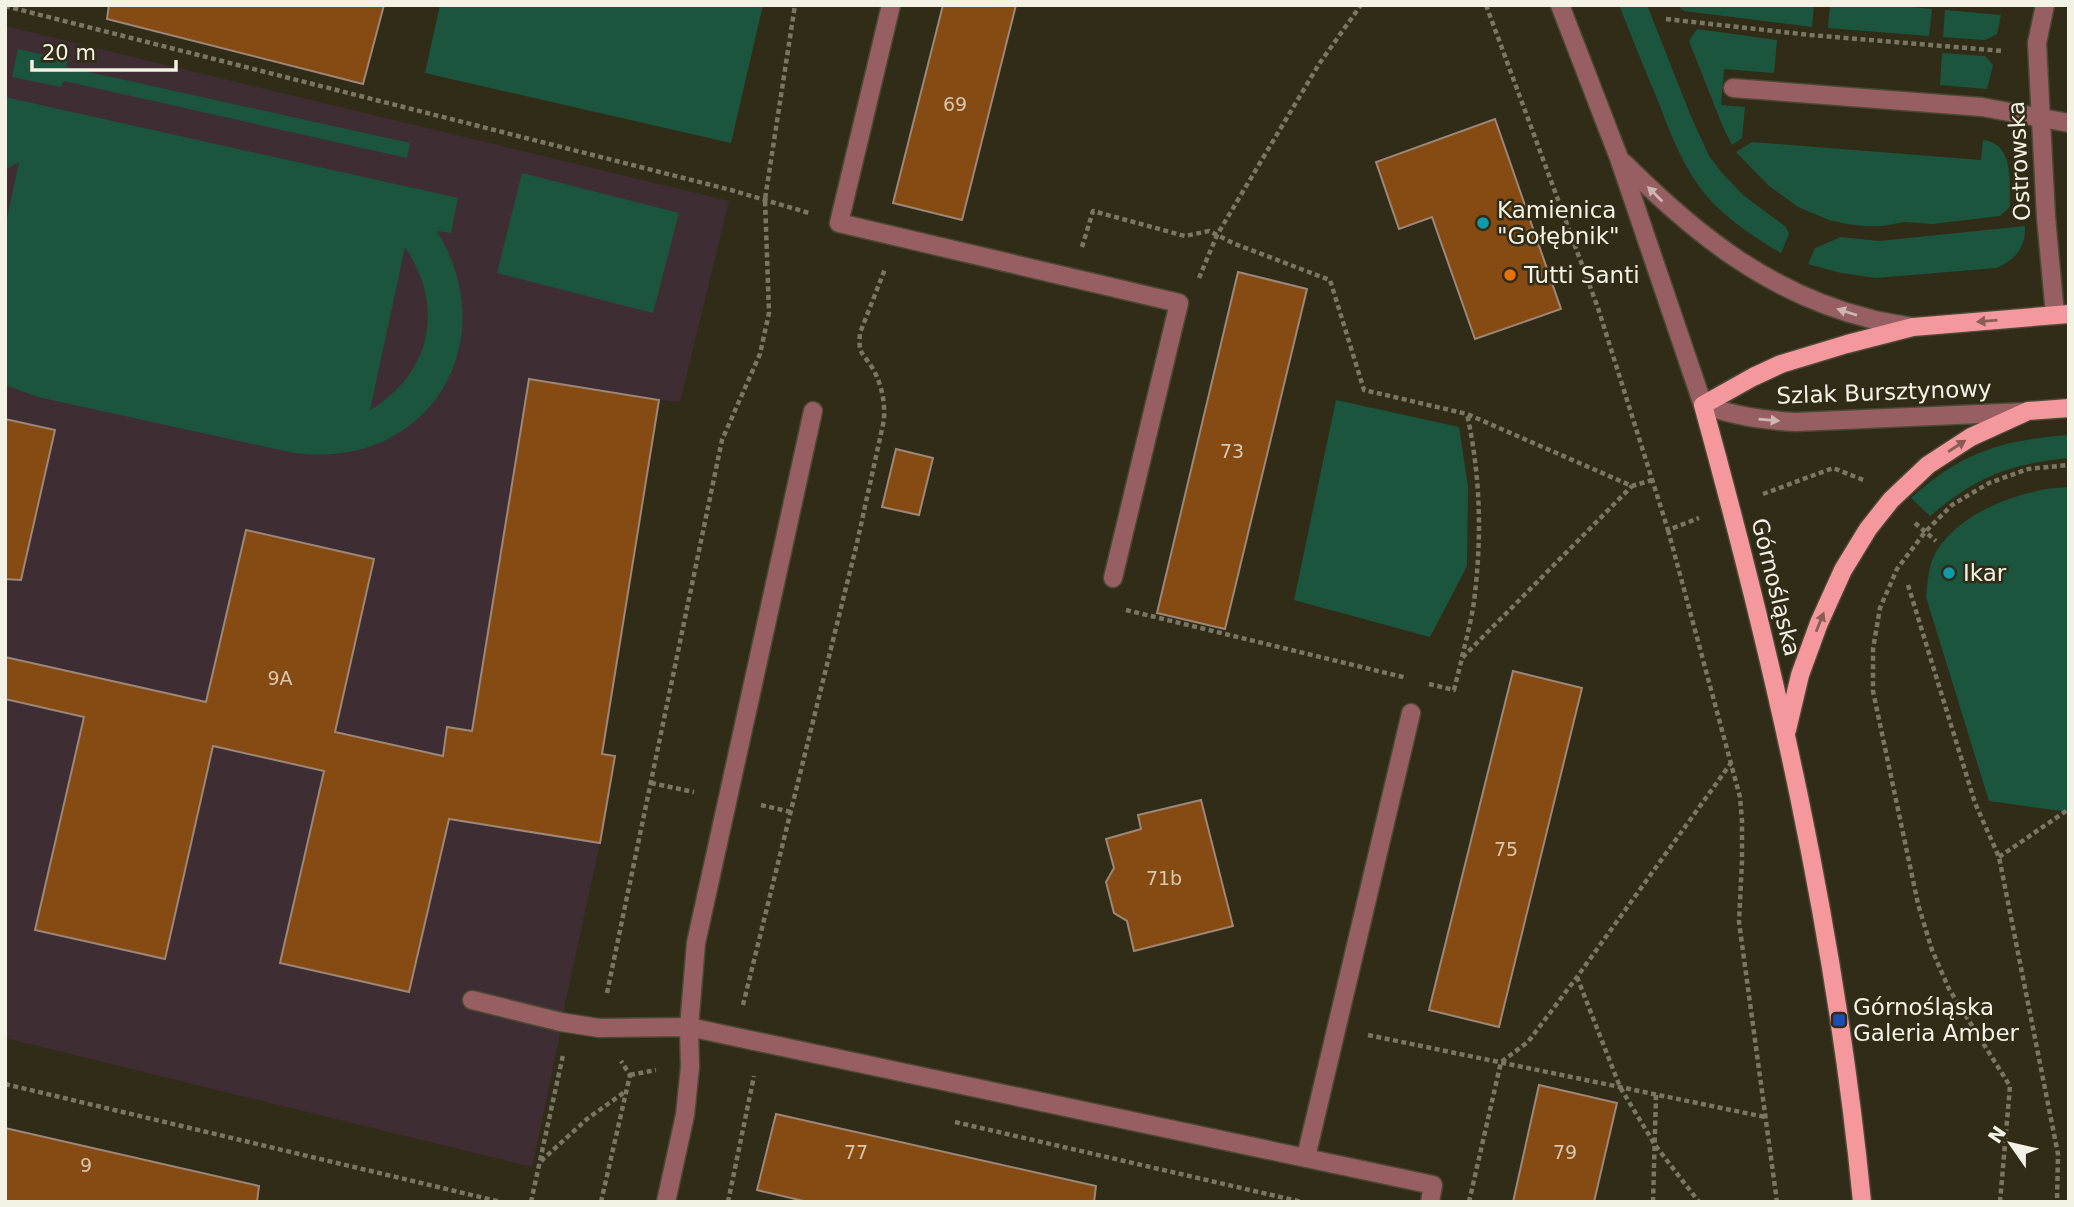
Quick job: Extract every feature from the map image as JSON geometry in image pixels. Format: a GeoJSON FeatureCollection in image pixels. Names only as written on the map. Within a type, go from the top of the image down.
{"type":"FeatureCollection","features":[{"type":"Feature","properties":{"kind":"main road"},"geometry":{"type":"LineString","coordinates":[[1703,405],[1781,364],[1913,327],[2062,315]]}},
{"type":"Feature","properties":{"kind":"main road","name":"Górnośląska"},"geometry":{"type":"LineString","coordinates":[[1703,405],[1758,614],[1786,734],[1830,963],[1862,1202]]}},
{"type":"Feature","properties":{"kind":"main road","name":"Szlak Bursztynowy"},"geometry":{"type":"LineString","coordinates":[[2028,411],[2069,408]]}},
{"type":"Feature","properties":{"kind":"main road"},"geometry":{"type":"LineString","coordinates":[[1786,734],[1800,675],[1819,623],[1843,570],[1867,529],[1891,500],[1928,465],[1971,437],[2028,411]]}},
{"type":"Feature","properties":{"kind":"street"},"geometry":{"type":"LineString","coordinates":[[891,5],[839,223],[1179,303],[1113,578]]}},
{"type":"Feature","properties":{"kind":"street","name":"Górnośląska"},"geometry":{"type":"LineString","coordinates":[[1560,5],[1619,158],[1703,405]]}},
{"type":"Feature","properties":{"kind":"street","name":"Ostrowska"},"geometry":{"type":"LineString","coordinates":[[2045,5],[2037,43],[2040,117],[2062,315]]}},
{"type":"Feature","properties":{"kind":"street"},"geometry":{"type":"LineString","coordinates":[[1733,88],[1982,107],[2069,123]]}},
{"type":"Feature","properties":{"kind":"street"},"geometry":{"type":"LineString","coordinates":[[1619,158],[1665,204],[1744,264],[1772,281],[1823,304],[1871,319],[1913,327]]}},
{"type":"Feature","properties":{"kind":"street","name":"Szlak Bursztynowy"},"geometry":{"type":"LineString","coordinates":[[1703,405],[1733,415],[1796,422],[2028,411]]}},
{"type":"Feature","properties":{"kind":"street"},"geometry":{"type":"LineString","coordinates":[[666,1202],[685,1115],[691,1063],[690,1027],[696,943],[813,411]]}},
{"type":"Feature","properties":{"kind":"street"},"geometry":{"type":"LineString","coordinates":[[1306,1157],[1411,713]]}},
{"type":"Feature","properties":{"kind":"street"},"geometry":{"type":"LineString","coordinates":[[472,1000],[599,1028],[690,1027],[1433,1185],[1430,1202]]}},
{"type":"Feature","properties":{"kind":"path"},"geometry":{"type":"LineString","coordinates":[[601,1202],[629,1075],[599,1028],[722,440],[760,354],[769,313],[765,199],[795,5]]}},
{"type":"Feature","properties":{"kind":"path"},"geometry":{"type":"LineString","coordinates":[[1198,282],[1217,235],[1319,64],[1361,5]]}},
{"type":"Feature","properties":{"kind":"path"},"geometry":{"type":"LineString","coordinates":[[5,6],[765,199],[839,223]]}},
{"type":"Feature","properties":{"kind":"path"},"geometry":{"type":"LineString","coordinates":[[1666,19],[1810,35],[2002,51],[2038,57]]}},
{"type":"Feature","properties":{"kind":"path"},"geometry":{"type":"LineString","coordinates":[[1079,252],[1093,211],[1185,236],[1209,231],[1330,280],[1364,390],[1467,414],[1632,486]]}},
{"type":"Feature","properties":{"kind":"path"},"geometry":{"type":"LineString","coordinates":[[728,1202],[761,1043],[743,1007],[857,542],[884,420],[881,388],[873,368],[861,354],[860,333],[898,237]]}},
{"type":"Feature","properties":{"kind":"path"},"geometry":{"type":"LineString","coordinates":[[1427,683],[1454,690],[1475,596],[1479,495],[1467,414]]}},
{"type":"Feature","properties":{"kind":"path"},"geometry":{"type":"LineString","coordinates":[[2000,1202],[2010,1086],[1949,989],[1932,950],[1918,904],[1873,691],[1873,649],[1881,608],[1897,569],[1925,532],[1952,505],[1989,483],[2028,469],[2069,465]]}},
{"type":"Feature","properties":{"kind":"path"},"geometry":{"type":"LineString","coordinates":[[1462,658],[1632,486],[1652,480]]}},
{"type":"Feature","properties":{"kind":"path"},"geometry":{"type":"LineString","coordinates":[[1668,530],[1740,797],[1742,821],[1739,922],[1777,1202]]}},
{"type":"Feature","properties":{"kind":"path"},"geometry":{"type":"LineString","coordinates":[[1908,585],[1975,803],[1999,857],[2058,1154],[2057,1202]]}},
{"type":"Feature","properties":{"kind":"path"},"geometry":{"type":"LineString","coordinates":[[1120,608],[1414,680]]}},
{"type":"Feature","properties":{"kind":"path"},"geometry":{"type":"LineString","coordinates":[[1469,1202],[1501,1062],[1528,1042],[1731,763]]}},
{"type":"Feature","properties":{"kind":"path"},"geometry":{"type":"LineString","coordinates":[[1999,857],[2069,809]]}},
{"type":"Feature","properties":{"kind":"path"},"geometry":{"type":"LineString","coordinates":[[1577,977],[1620,1087],[1655,1145],[1699,1202]]}},
{"type":"Feature","properties":{"kind":"path"},"geometry":{"type":"LineString","coordinates":[[531,1202],[569,1023]]}},
{"type":"Feature","properties":{"kind":"path"},"geometry":{"type":"LineString","coordinates":[[1336,1028],[1765,1117]]}},
{"type":"Feature","properties":{"kind":"path"},"geometry":{"type":"LineString","coordinates":[[629,1075],[691,1063],[754,1075]]}},
{"type":"Feature","properties":{"kind":"path"},"geometry":{"type":"LineString","coordinates":[[5,1084],[500,1202]]}},
{"type":"Feature","properties":{"kind":"path"},"geometry":{"type":"LineString","coordinates":[[540,1161],[587,1119],[626,1091]]}},
{"type":"Feature","properties":{"kind":"path"},"geometry":{"type":"LineString","coordinates":[[1653,1202],[1656,1095]]}},
{"type":"Feature","properties":{"kind":"path"},"geometry":{"type":"LineString","coordinates":[[955,1122],[1302,1202]]}},
{"type":"Feature","properties":{"kind":"shaded area"},"geometry":{"type":"Polygon","coordinates":[[[5,26],[729,201],[680,402],[659,400],[602,754],[615,756],[600,843],[532,1167],[5,1038],[5,26]]]}},
{"type":"Feature","properties":{"kind":"green space"},"geometry":{"type":"Polygon","coordinates":[[[440,5],[763,5],[731,143],[425,73],[440,5]]]}},
{"type":"Feature","properties":{"kind":"green space"},"geometry":{"type":"Polygon","coordinates":[[[1619,5],[1647,5],[1709,156],[1743,195],[1786,227],[1789,234],[1781,253],[1730,219],[1705,194],[1687,168],[1619,5]]]}},
{"type":"Feature","properties":{"kind":"green space"},"geometry":{"type":"Polygon","coordinates":[[[1677,5],[1814,5],[1812,27],[1684,11],[1677,5]]]}},
{"type":"Feature","properties":{"kind":"green space"},"geometry":{"type":"Polygon","coordinates":[[[1830,5],[1889,5],[1932,9],[1929,36],[1828,28],[1830,5]]]}},
{"type":"Feature","properties":{"kind":"green space"},"geometry":{"type":"Polygon","coordinates":[[[1945,10],[2001,15],[1997,34],[1985,40],[1943,37],[1945,10]]]}},
{"type":"Feature","properties":{"kind":"green space"},"geometry":{"type":"Polygon","coordinates":[[[1697,29],[1777,40],[1774,73],[1724,69],[1721,105],[1745,107],[1742,138],[1732,145],[1689,41],[1697,29]]]}},
{"type":"Feature","properties":{"kind":"green space"},"geometry":{"type":"Polygon","coordinates":[[[18,49],[68,60],[66,67],[410,143],[407,158],[64,81],[61,87],[12,77],[18,49]]]}},
{"type":"Feature","properties":{"kind":"green space"},"geometry":{"type":"Polygon","coordinates":[[[1942,53],[1985,56],[1993,65],[1987,89],[1940,85],[1942,53]]]}},
{"type":"Feature","properties":{"kind":"green space"},"geometry":{"type":"Polygon","coordinates":[[[5,97],[458,198],[451,233],[437,231],[456,274],[462,316],[457,356],[441,391],[416,420],[382,442],[341,453],[294,453],[38,397],[5,385],[5,228],[19,162],[5,170],[5,97]],[[405,247],[370,410],[391,395],[419,358],[426,337],[428,315],[418,269],[405,247]]]}},
{"type":"Feature","properties":{"kind":"green space"},"geometry":{"type":"Polygon","coordinates":[[[1983,140],[1993,143],[2005,156],[2010,207],[2000,216],[1932,224],[1904,222],[1864,226],[1829,220],[1798,207],[1769,186],[1736,152],[1752,142],[1981,160],[1983,140]]]}},
{"type":"Feature","properties":{"kind":"green space"},"geometry":{"type":"Polygon","coordinates":[[[522,173],[679,213],[653,313],[497,273],[522,173]]]}},
{"type":"Feature","properties":{"kind":"green space"},"geometry":{"type":"Polygon","coordinates":[[[2025,226],[2024,240],[2018,252],[1996,268],[1876,278],[1841,273],[1808,264],[1815,248],[1841,237],[1879,241],[2025,226]]]}},
{"type":"Feature","properties":{"kind":"green space"},"geometry":{"type":"Polygon","coordinates":[[[1336,400],[1459,427],[1468,487],[1467,566],[1430,637],[1294,600],[1336,400]]]}},
{"type":"Feature","properties":{"kind":"green space"},"geometry":{"type":"Polygon","coordinates":[[[2069,435],[2069,458],[2028,464],[1994,475],[1963,491],[1930,516],[1911,498],[1948,469],[1984,451],[2023,440],[2069,435]]]}},
{"type":"Feature","properties":{"kind":"green space"},"geometry":{"type":"Polygon","coordinates":[[[2069,487],[2069,812],[1989,801],[1926,597],[1934,555],[1956,528],[1968,519],[2009,499],[2041,490],[2069,487]]]}},
{"type":"Feature","properties":{"kind":"building"},"geometry":{"type":"Polygon","coordinates":[[[109,5],[384,5],[363,84],[107,19],[109,5]]]}},
{"type":"Feature","properties":{"kind":"building"},"geometry":{"type":"Polygon","coordinates":[[[943,5],[1016,5],[962,220],[893,203],[943,5]]]}},
{"type":"Feature","properties":{"kind":"building","name":"Kamienica \"Gołębnik\""},"geometry":{"type":"Polygon","coordinates":[[[1495,119],[1561,309],[1475,339],[1432,217],[1399,229],[1376,162],[1495,119]]]}},
{"type":"Feature","properties":{"kind":"building"},"geometry":{"type":"Polygon","coordinates":[[[1238,272],[1307,289],[1225,629],[1157,613],[1238,272]]]}},
{"type":"Feature","properties":{"kind":"building"},"geometry":{"type":"Polygon","coordinates":[[[529,379],[659,400],[602,754],[615,756],[600,843],[449,819],[409,992],[280,963],[324,771],[213,746],[165,959],[35,930],[84,717],[5,699],[5,657],[206,702],[246,530],[374,559],[335,732],[443,756],[447,727],[472,731],[529,379]]]}},
{"type":"Feature","properties":{"kind":"building"},"geometry":{"type":"Polygon","coordinates":[[[5,419],[55,430],[21,580],[5,579],[5,419]]]}},
{"type":"Feature","properties":{"kind":"building"},"geometry":{"type":"Polygon","coordinates":[[[896,449],[933,458],[919,515],[882,507],[896,449]]]}},
{"type":"Feature","properties":{"kind":"building"},"geometry":{"type":"Polygon","coordinates":[[[1513,671],[1582,688],[1499,1027],[1429,1010],[1513,671]]]}},
{"type":"Feature","properties":{"kind":"building"},"geometry":{"type":"Polygon","coordinates":[[[1201,800],[1233,926],[1134,951],[1127,921],[1114,913],[1106,882],[1114,868],[1106,839],[1141,829],[1138,815],[1201,800]]]}},
{"type":"Feature","properties":{"kind":"building"},"geometry":{"type":"Polygon","coordinates":[[[1539,1085],[1617,1103],[1594,1202],[1513,1202],[1539,1085]]]}},
{"type":"Feature","properties":{"kind":"building"},"geometry":{"type":"Polygon","coordinates":[[[776,1114],[1096,1186],[1094,1202],[808,1202],[757,1190],[776,1114]]]}},
{"type":"Feature","properties":{"kind":"building"},"geometry":{"type":"Polygon","coordinates":[[[5,1128],[259,1186],[257,1202],[5,1202],[5,1128]]]}},
{"type":"Feature","properties":{"kind":"place","name":"Kamienica \"Gołębnik\""},"geometry":{"type":"Point","coordinates":[1483,223]}},
{"type":"Feature","properties":{"kind":"place","name":"Tutti Santi"},"geometry":{"type":"Point","coordinates":[1510,275]}},
{"type":"Feature","properties":{"kind":"place","name":"Ikar"},"geometry":{"type":"Point","coordinates":[1949,573]}},
{"type":"Feature","properties":{"kind":"place","name":"Górnośląska Galeria Amber"},"geometry":{"type":"Point","coordinates":[1839,1020]}}]}
